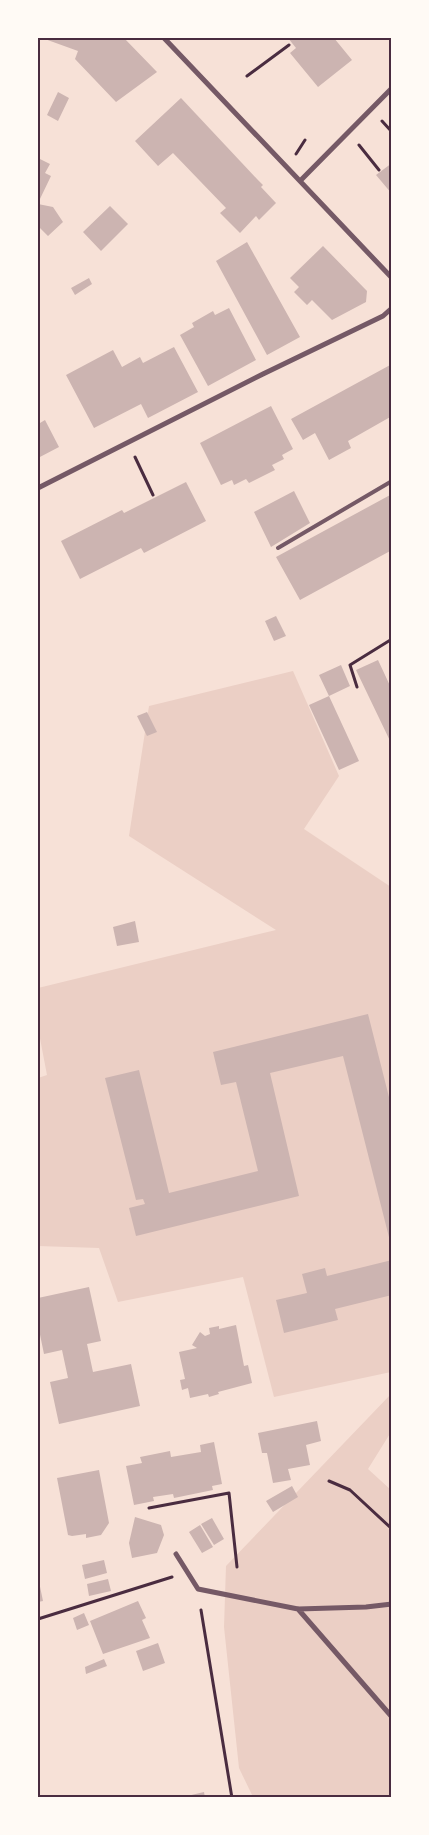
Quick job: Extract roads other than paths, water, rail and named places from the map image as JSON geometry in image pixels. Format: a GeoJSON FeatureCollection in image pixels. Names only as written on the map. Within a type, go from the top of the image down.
{"type":"FeatureCollection","features":[{"type":"Feature","properties":{"kind":"street"},"geometry":{"type":"LineString","coordinates":[[164,38],[301,180],[392,278]]}},
{"type":"Feature","properties":{"kind":"street"},"geometry":{"type":"LineString","coordinates":[[301,180],[392,88]]}},
{"type":"Feature","properties":{"kind":"street"},"geometry":{"type":"LineString","coordinates":[[38,488],[383,316],[392,308]]}},
{"type":"Feature","properties":{"kind":"street"},"geometry":{"type":"LineString","coordinates":[[176,1554],[198,1589],[298,1609],[366,1607],[392,1604]]}},
{"type":"Feature","properties":{"kind":"street"},"geometry":{"type":"LineString","coordinates":[[298,1609],[392,1717]]}},
{"type":"Feature","properties":{"kind":"lane"},"geometry":{"type":"LineString","coordinates":[[278,548],[392,481]]}}]}
